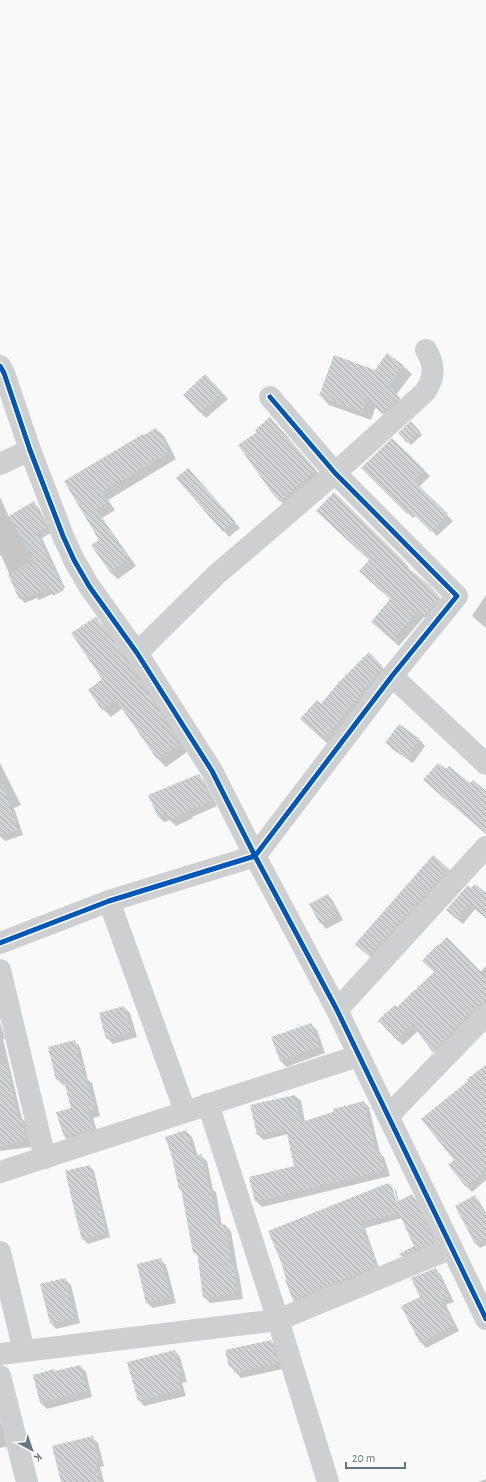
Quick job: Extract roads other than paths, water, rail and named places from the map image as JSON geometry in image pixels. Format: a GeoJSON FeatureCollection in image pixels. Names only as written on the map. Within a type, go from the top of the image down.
{"type":"FeatureCollection","features":[{"type":"Feature","properties":{"kind":"street"},"geometry":{"type":"LineString","coordinates":[[137,653],[216,575],[335,473],[425,392],[432,380],[433,367],[431,358],[426,350]]}},
{"type":"Feature","properties":{"kind":"street"},"geometry":{"type":"LineString","coordinates":[[0,366],[4,373],[30,450],[62,536],[74,560],[89,586],[137,653],[212,771],[255,856],[337,1010],[486,1319]]}},
{"type":"Feature","properties":{"kind":"street"},"geometry":{"type":"LineString","coordinates":[[0,942],[109,901],[255,856],[392,676],[457,596],[335,473],[270,397]]}},
{"type":"Feature","properties":{"kind":"street"},"geometry":{"type":"LineString","coordinates":[[0,464],[30,450]]}},
{"type":"Feature","properties":{"kind":"street"},"geometry":{"type":"LineString","coordinates":[[392,676],[486,764]]}},
{"type":"Feature","properties":{"kind":"street"},"geometry":{"type":"LineString","coordinates":[[337,1010],[486,847]]}},
{"type":"Feature","properties":{"kind":"street"},"geometry":{"type":"LineString","coordinates":[[109,901],[185,1111]]}},
{"type":"Feature","properties":{"kind":"street"},"geometry":{"type":"LineString","coordinates":[[0,970],[45,1158]]}},
{"type":"Feature","properties":{"kind":"street"},"geometry":{"type":"LineString","coordinates":[[388,1116],[486,1015]]}},
{"type":"Feature","properties":{"kind":"street"},"geometry":{"type":"LineString","coordinates":[[0,1172],[358,1056]]}},
{"type":"Feature","properties":{"kind":"street"},"geometry":{"type":"LineString","coordinates":[[208,1104],[278,1320],[328,1482]]}},
{"type":"Feature","properties":{"kind":"street"},"geometry":{"type":"LineString","coordinates":[[0,1354],[278,1320],[452,1248]]}},
{"type":"Feature","properties":{"kind":"street"},"geometry":{"type":"LineString","coordinates":[[0,1252],[24,1351]]}},
{"type":"Feature","properties":{"kind":"street"},"geometry":{"type":"LineString","coordinates":[[0,1376],[27,1482]]}}]}
